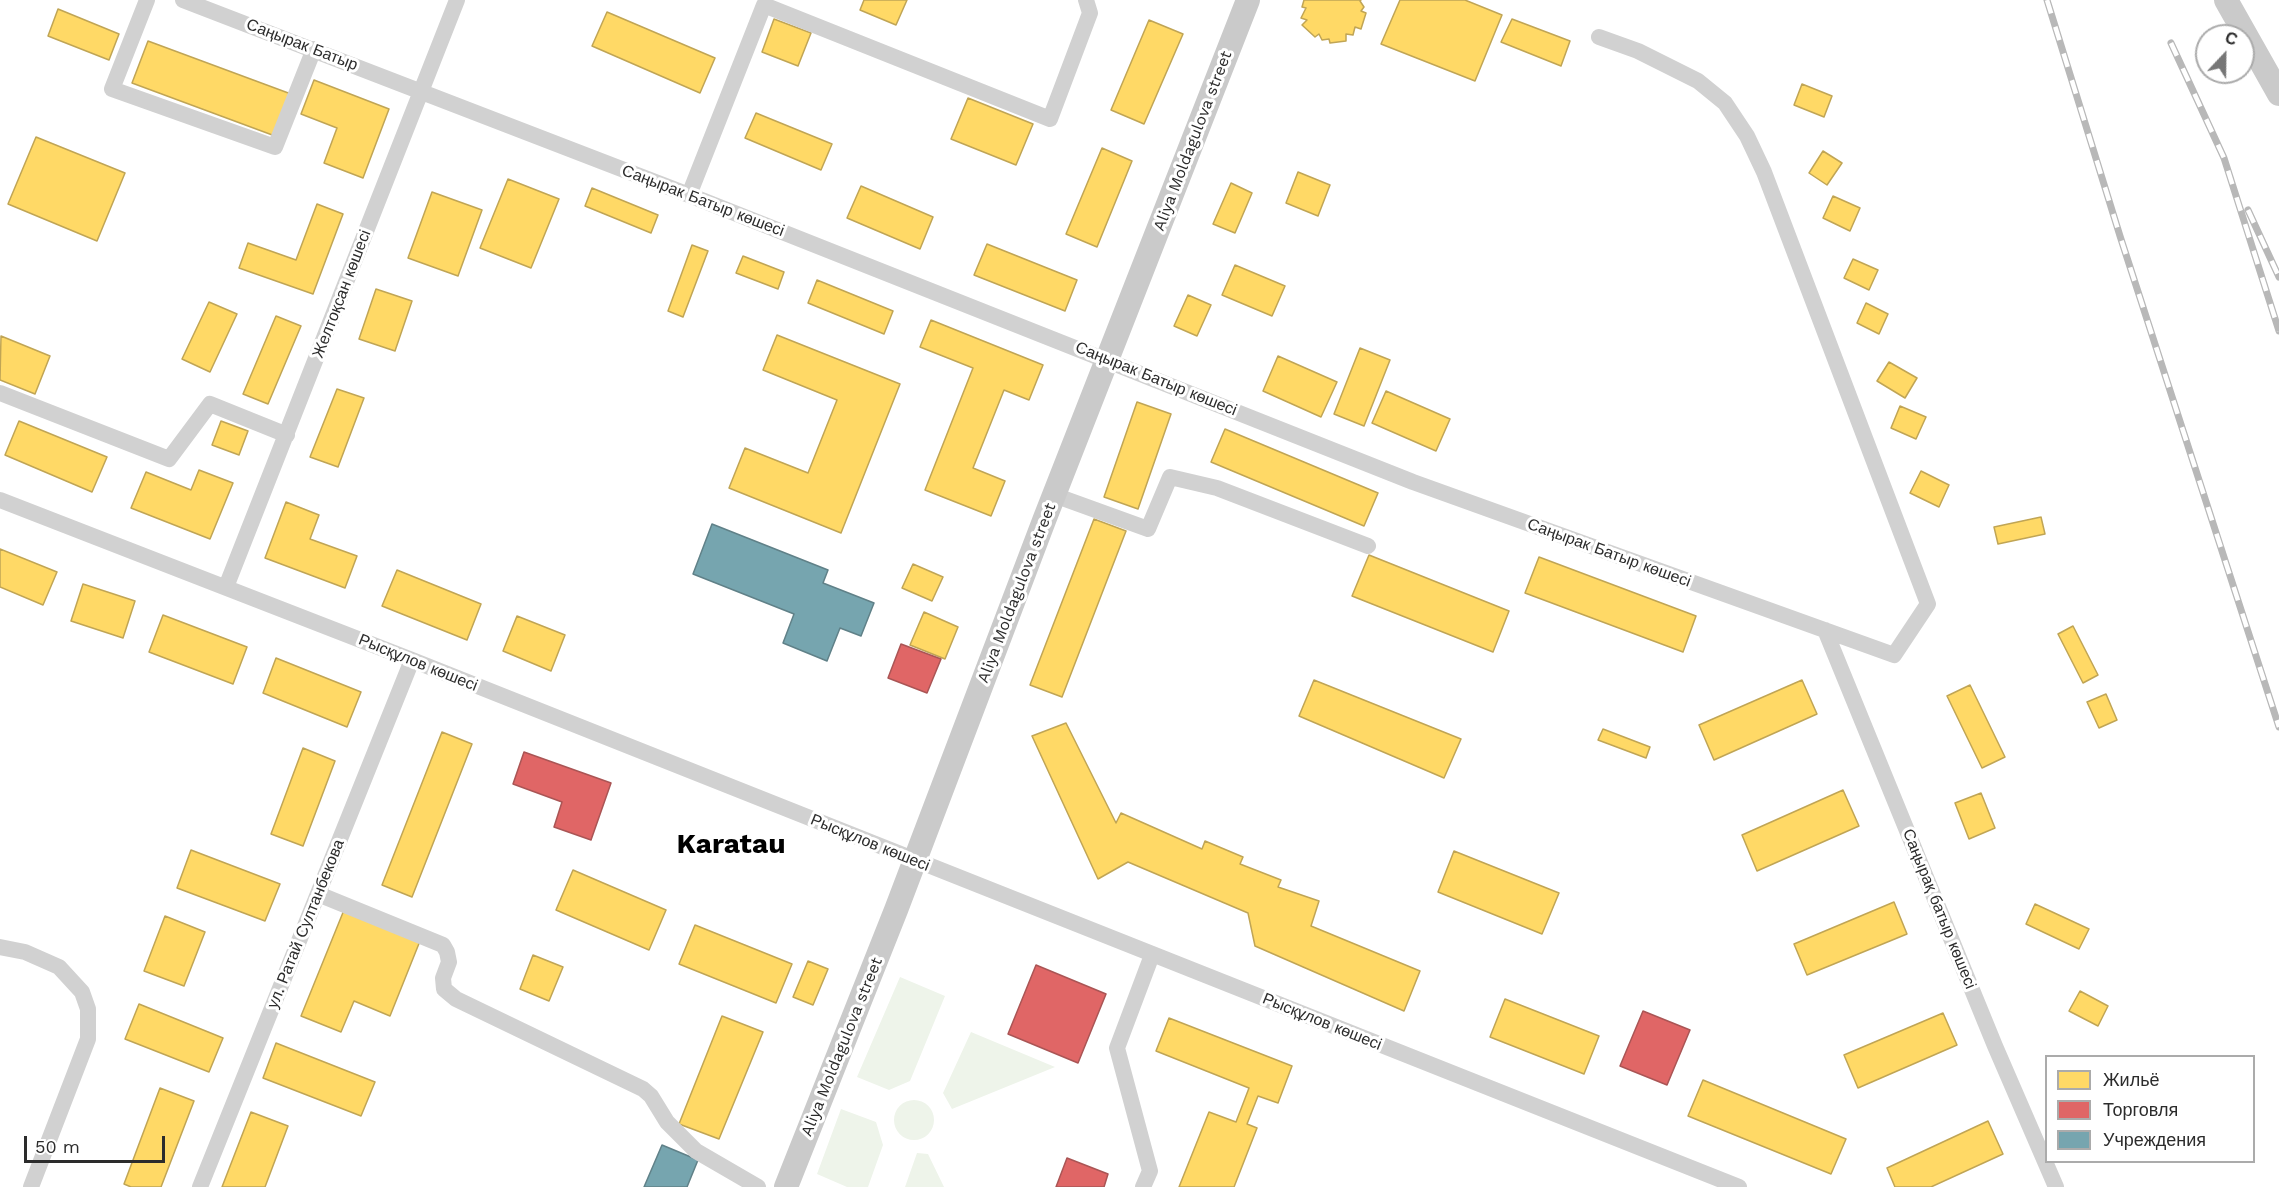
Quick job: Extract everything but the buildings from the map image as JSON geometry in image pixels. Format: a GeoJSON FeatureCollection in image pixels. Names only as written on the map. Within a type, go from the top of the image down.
{"type":"FeatureCollection","features":[{"type":"Feature","properties":{"kind":"street"},"geometry":{"type":"LineString","coordinates":[[147,0],[112,89],[275,147],[314,50]]}},
{"type":"Feature","properties":{"kind":"street","name":"Саңырак Батыр"},"geometry":{"type":"LineString","coordinates":[[183,0],[421,91]]}},
{"type":"Feature","properties":{"kind":"street","name":"Желтоқсан көшесі"},"geometry":{"type":"LineString","coordinates":[[226,587],[457,0]]}},
{"type":"Feature","properties":{"kind":"street"},"geometry":{"type":"LineString","coordinates":[[689,195],[764,5],[1050,119],[1090,14],[1086,0]]}},
{"type":"Feature","properties":{"kind":"street","name":"Aliya Moldagulova street"},"geometry":{"type":"LineString","coordinates":[[786,1187],[1248,0]]}},
{"type":"Feature","properties":{"kind":"street"},"geometry":{"type":"LineString","coordinates":[[2226,0],[2279,94]]}},
{"type":"Feature","properties":{"kind":"street","name":"Саңырак Батыр көшесі"},"geometry":{"type":"LineString","coordinates":[[421,91],[1107,359],[1413,482],[1894,655],[1928,604],[1764,172],[1747,136],[1725,104],[1698,81],[1638,51],[1599,37]]}},
{"type":"Feature","properties":{"kind":"street"},"geometry":{"type":"LineString","coordinates":[[0,393],[169,459],[210,404],[287,435]]}},
{"type":"Feature","properties":{"kind":"street"},"geometry":{"type":"LineString","coordinates":[[1054,495],[1148,529],[1170,477],[1217,488],[1368,546]]}},
{"type":"Feature","properties":{"kind":"street","name":"Рысқұлов көшесі"},"geometry":{"type":"LineString","coordinates":[[0,500],[412,660],[1739,1187]]}},
{"type":"Feature","properties":{"kind":"street","name":"Саңырақ батыр көшесі"},"geometry":{"type":"LineString","coordinates":[[1825,630],[1995,1046],[2045,1162]]}},
{"type":"Feature","properties":{"kind":"street","name":"ул. Ратай Султанбекова"},"geometry":{"type":"LineString","coordinates":[[200,1187],[412,660]]}},
{"type":"Feature","properties":{"kind":"street"},"geometry":{"type":"LineString","coordinates":[[318,894],[443,945],[449,962],[443,978],[444,989],[456,999],[643,1089],[651,1096],[667,1122],[696,1152],[758,1187]]}},
{"type":"Feature","properties":{"kind":"street"},"geometry":{"type":"LineString","coordinates":[[0,947],[25,952],[59,968],[82,992],[88,1009],[88,1039],[31,1187]]}},
{"type":"Feature","properties":{"kind":"street"},"geometry":{"type":"LineString","coordinates":[[1143,1187],[1150,1171],[1117,1048],[1152,955]]}},
{"type":"Feature","properties":{"kind":"street","name":"Саңырақ батыр көшесі"},"geometry":{"type":"LineString","coordinates":[[2046,1163],[2056,1187]]}},
{"type":"Feature","properties":{"kind":"shaded area"},"geometry":{"type":"Polygon","coordinates":[[[900,977],[945,996],[910,1081],[889,1090],[857,1077],[900,977]]]}},
{"type":"Feature","properties":{"kind":"shaded area"},"geometry":{"type":"Polygon","coordinates":[[[971,1032],[1055,1067],[952,1109],[943,1093],[971,1032]]]}},
{"type":"Feature","properties":{"kind":"shaded area"},"geometry":{"type":"Polygon","coordinates":[[[914,1100],[928,1106],[934,1120],[928,1134],[914,1140],[900,1134],[894,1120],[900,1106],[914,1100]]]}},
{"type":"Feature","properties":{"kind":"shaded area"},"geometry":{"type":"Polygon","coordinates":[[[841,1109],[876,1122],[883,1145],[868,1187],[847,1187],[817,1174],[841,1109]]]}},
{"type":"Feature","properties":{"kind":"shaded area"},"geometry":{"type":"Polygon","coordinates":[[[917,1153],[928,1154],[944,1187],[905,1187],[917,1153]]]}},
{"type":"Feature","properties":{"kind":"railway"},"geometry":{"type":"LineString","coordinates":[[2047,0],[2120,236],[2279,727]]}},
{"type":"Feature","properties":{"kind":"railway"},"geometry":{"type":"LineString","coordinates":[[2171,43],[2224,158],[2279,331]]}},
{"type":"Feature","properties":{"kind":"railway"},"geometry":{"type":"LineString","coordinates":[[2248,210],[2279,277]]}},
{"type":"Feature","properties":{"kind":"district","name":"Karatau"},"geometry":{"type":"Point","coordinates":[731,845]}}]}
